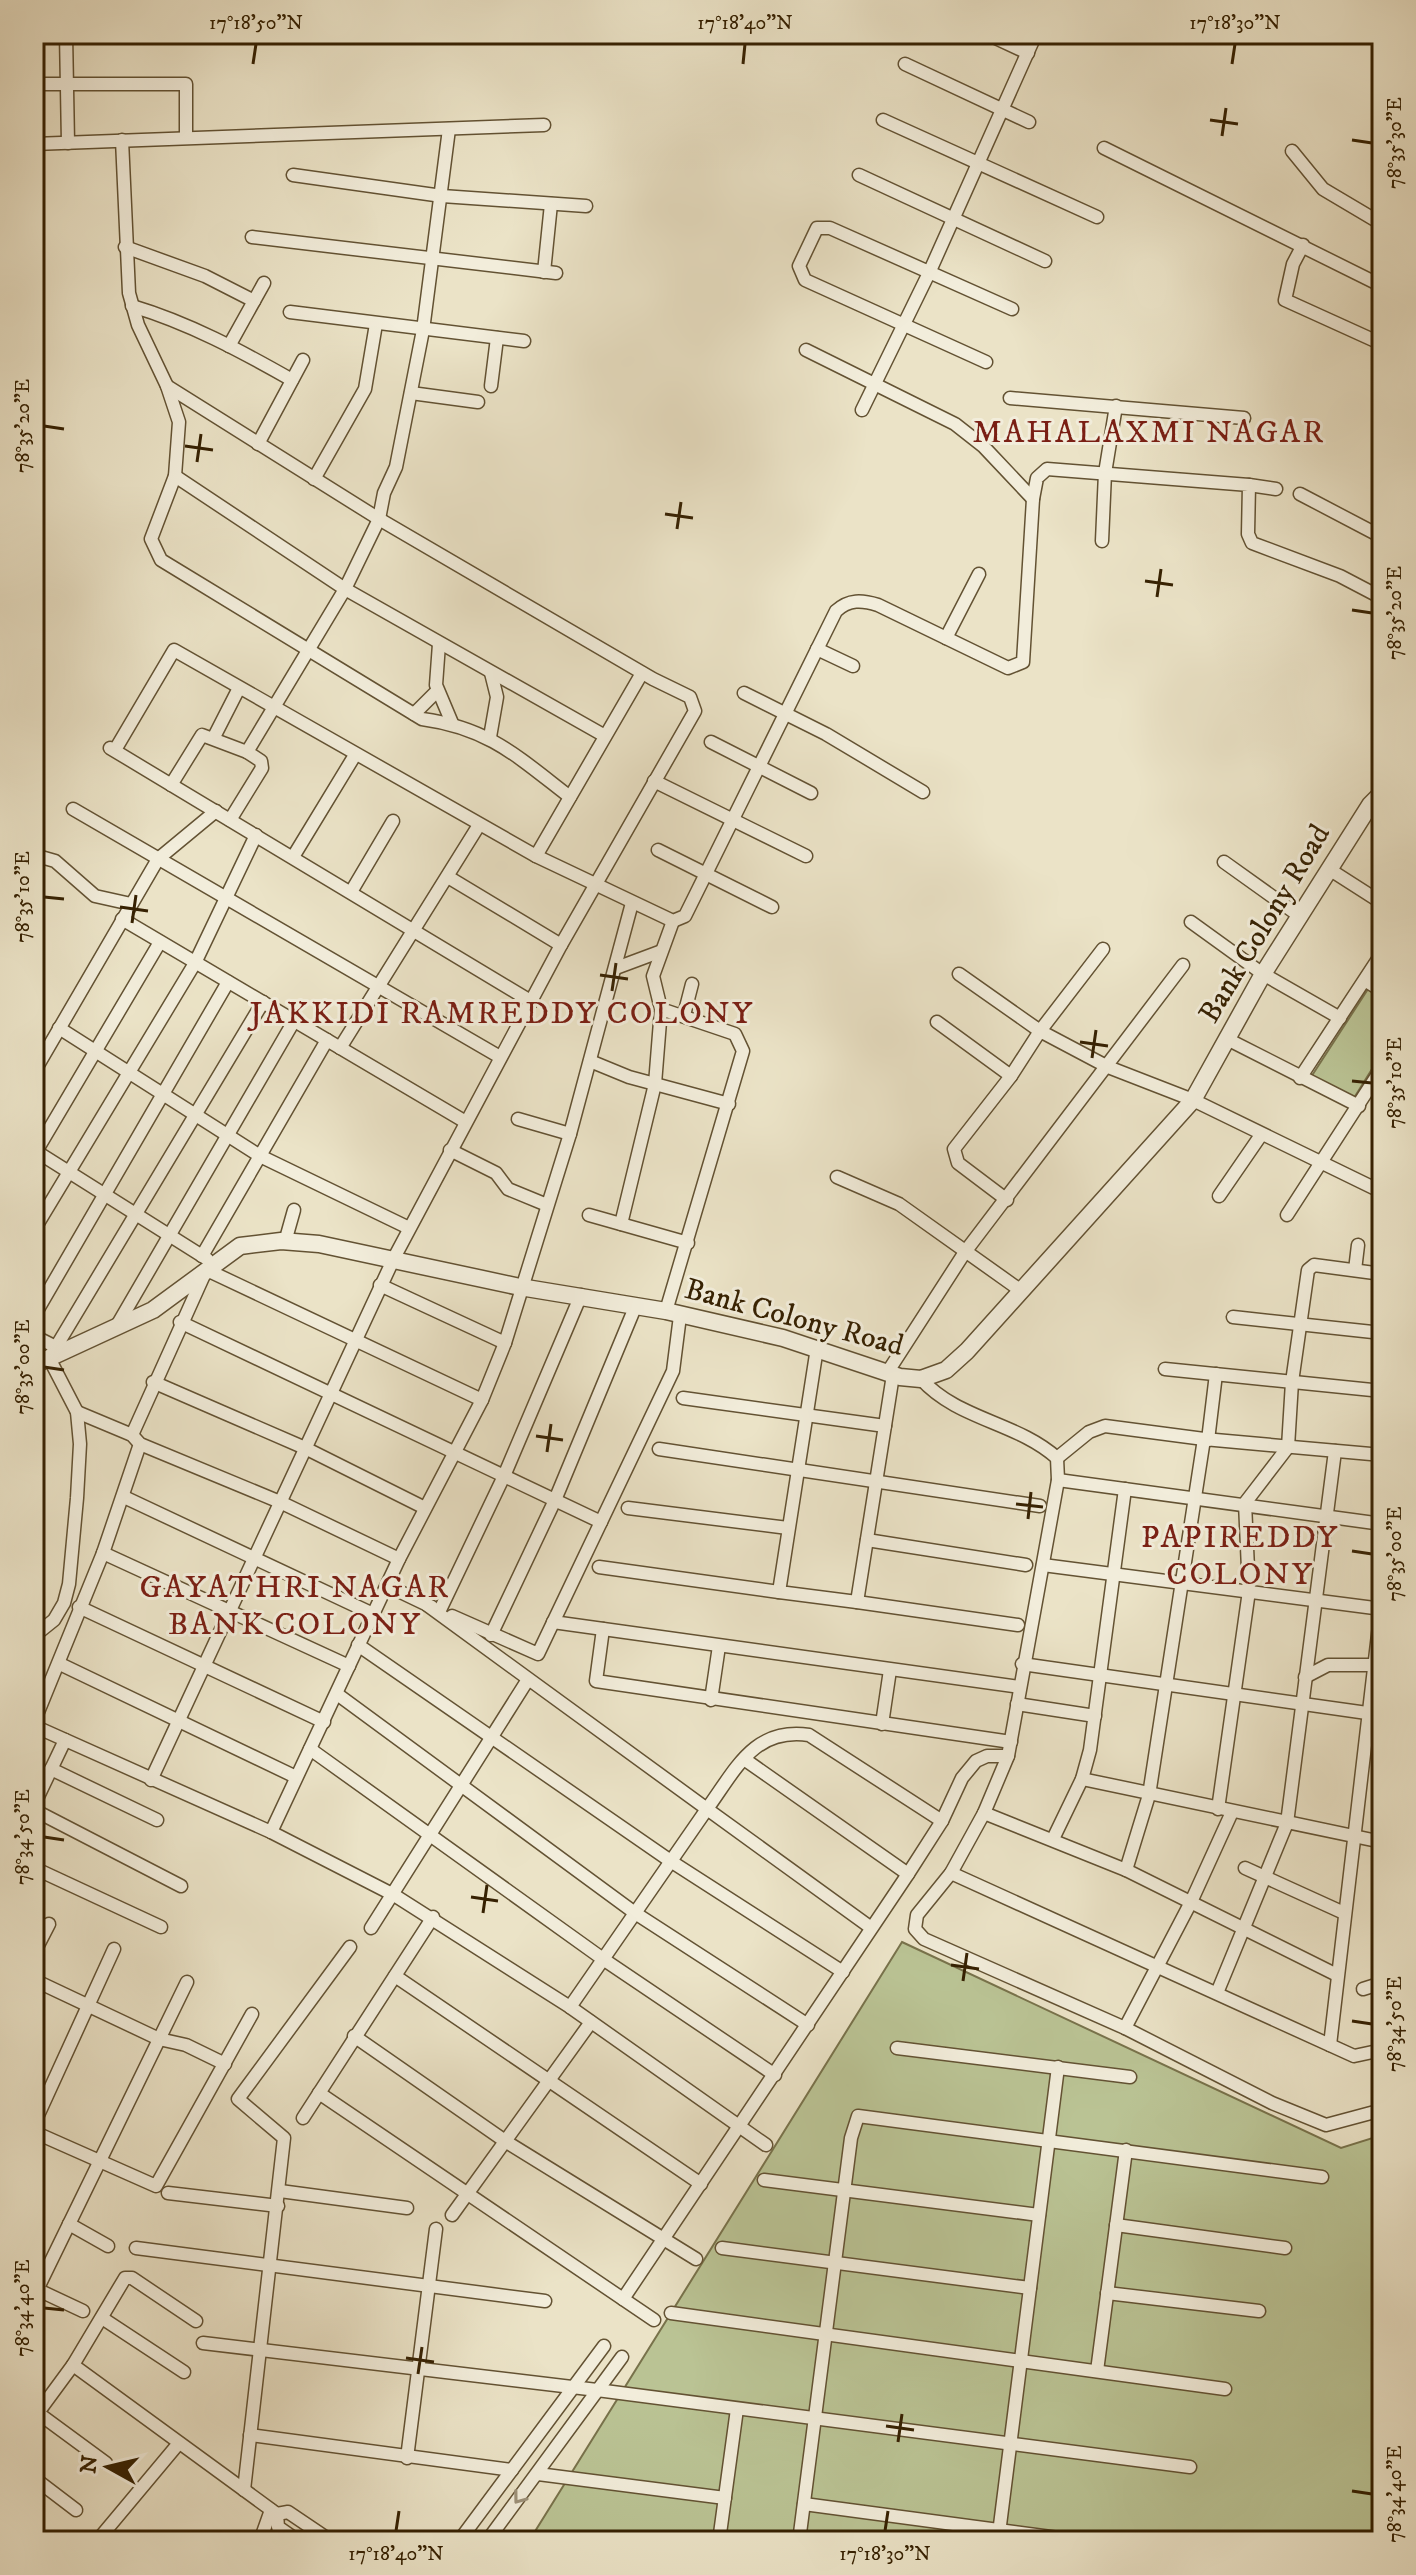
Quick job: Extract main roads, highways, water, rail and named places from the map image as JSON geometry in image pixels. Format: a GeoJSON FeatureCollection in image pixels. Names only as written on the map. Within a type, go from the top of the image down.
{"type":"FeatureCollection","features":[{"type":"Feature","properties":{"kind":"district","name":"MAHALAXMI NAGAR"},"geometry":{"type":"Point","coordinates":[1149,433]}},
{"type":"Feature","properties":{"kind":"district","name":"JAKKIDI RAMREDDY COLONY"},"geometry":{"type":"Point","coordinates":[502,1014]}},
{"type":"Feature","properties":{"kind":"district","name":"PAPIREDDY COLONY"},"geometry":{"type":"Point","coordinates":[1240,1556]}},
{"type":"Feature","properties":{"kind":"district","name":"GAYATHRI NAGAR BANK COLONY"},"geometry":{"type":"Point","coordinates":[295,1606]}}]}
